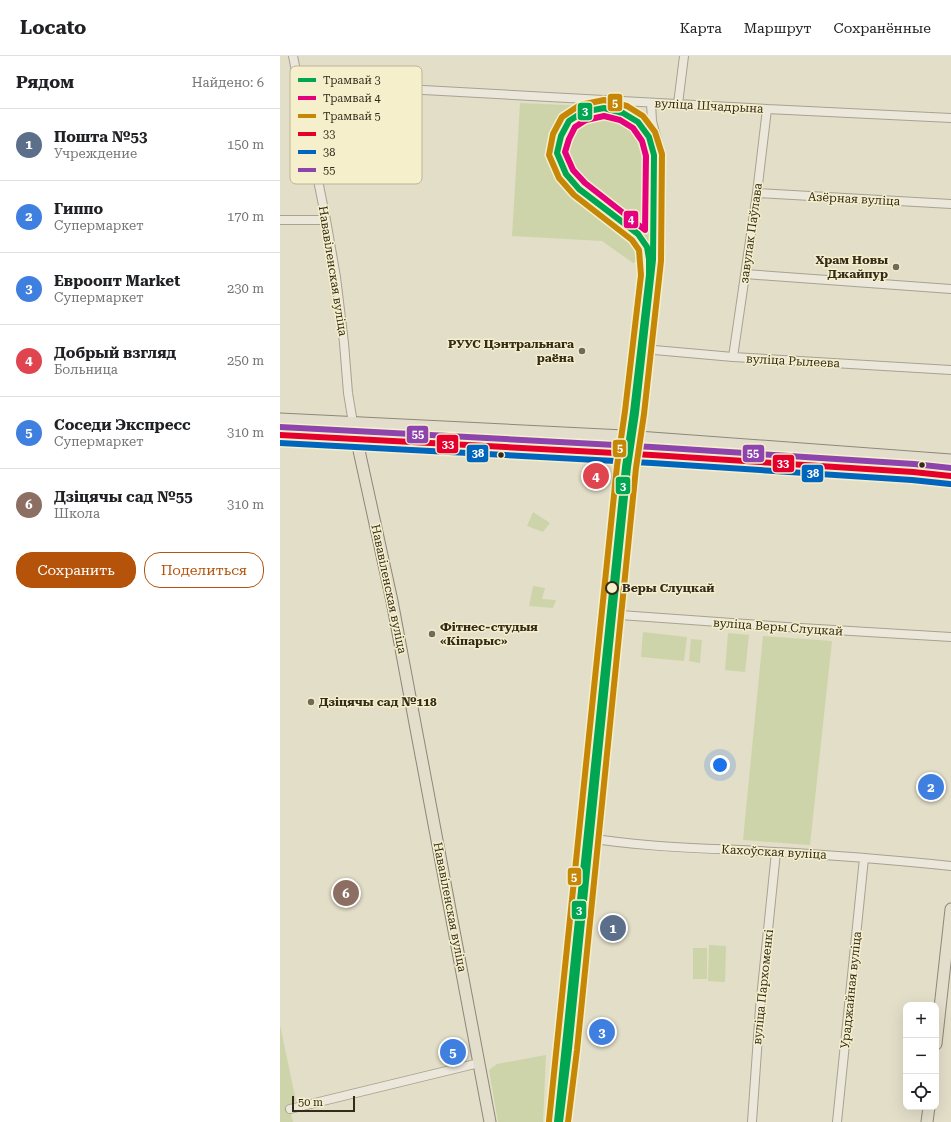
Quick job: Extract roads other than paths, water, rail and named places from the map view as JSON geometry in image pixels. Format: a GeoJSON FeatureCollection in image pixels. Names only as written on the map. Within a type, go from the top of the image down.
{"type":"FeatureCollection","features":[{"type":"Feature","properties":{"kind":"main road"},"geometry":{"type":"LineString","coordinates":[[280,419],[624,436],[951,460]]}},
{"type":"Feature","properties":{"kind":"main road","name":"Нававіленская вуліца"},"geometry":{"type":"LineString","coordinates":[[353,423],[394,608],[490,1122]]}},
{"type":"Feature","properties":{"kind":"main road"},"geometry":{"type":"LineString","coordinates":[[561,450],[566,448],[569,444],[567,436],[563,433]]}},
{"type":"Feature","properties":{"kind":"main road"},"geometry":{"type":"LineString","coordinates":[[280,435],[622,453],[913,472],[951,476]]}},
{"type":"Feature","properties":{"kind":"main road"},"geometry":{"type":"LineString","coordinates":[[937,1038],[951,909]]}},
{"type":"Feature","properties":{"kind":"main road"},"geometry":{"type":"LineString","coordinates":[[927,1122],[929,1110]]}},
{"type":"Feature","properties":{"kind":"street","name":"Нававіленская вуліца"},"geometry":{"type":"LineString","coordinates":[[294,56],[296,66]]}},
{"type":"Feature","properties":{"kind":"street"},"geometry":{"type":"LineString","coordinates":[[678,104],[684,56]]}},
{"type":"Feature","properties":{"kind":"street","name":"вуліца Шчадрына"},"geometry":{"type":"LineString","coordinates":[[422,90],[951,118]]}},
{"type":"Feature","properties":{"kind":"street"},"geometry":{"type":"LineString","coordinates":[[565,1122],[658,246],[660,152],[652,121],[651,103]]}},
{"type":"Feature","properties":{"kind":"street","name":"завулак Паўлава"},"geometry":{"type":"LineString","coordinates":[[733,357],[757,193],[767,109]]}},
{"type":"Feature","properties":{"kind":"street","name":"Нававіленская вуліца"},"geometry":{"type":"LineString","coordinates":[[319,184],[336,277],[348,393],[353,423]]}},
{"type":"Feature","properties":{"kind":"street","name":"Азёрная вуліца"},"geometry":{"type":"LineString","coordinates":[[757,193],[951,204]]}},
{"type":"Feature","properties":{"kind":"street"},"geometry":{"type":"LineString","coordinates":[[280,220],[326,220]]}},
{"type":"Feature","properties":{"kind":"street"},"geometry":{"type":"LineString","coordinates":[[552,1122],[602,667],[624,436],[641,300],[658,246]]}},
{"type":"Feature","properties":{"kind":"street"},"geometry":{"type":"LineString","coordinates":[[745,274],[951,289]]}},
{"type":"Feature","properties":{"kind":"street","name":"вуліца Рылеева"},"geometry":{"type":"LineString","coordinates":[[635,349],[733,357],[951,370]]}},
{"type":"Feature","properties":{"kind":"street","name":"вуліца Веры Слуцкай"},"geometry":{"type":"LineString","coordinates":[[606,614],[951,637]]}},
{"type":"Feature","properties":{"kind":"street","name":"Кахоўская вуліца"},"geometry":{"type":"LineString","coordinates":[[583,837],[596,840],[864,858],[951,866]]}},
{"type":"Feature","properties":{"kind":"street","name":"вуліца Пархоменкі"},"geometry":{"type":"LineString","coordinates":[[752,1122],[760,1008],[776,852]]}},
{"type":"Feature","properties":{"kind":"street","name":"Ураджайная вуліца"},"geometry":{"type":"LineString","coordinates":[[837,1122],[864,858]]}},
{"type":"Feature","properties":{"kind":"street"},"geometry":{"type":"LineString","coordinates":[[290,1110],[479,1064]]}},
{"type":"Feature","properties":{"kind":"tram line","name":"5"},"geometry":{"type":"LineString","coordinates":[[549,1121],[617,466],[641,275],[639,250],[632,240],[574,195],[559,178],[549,155],[553,134],[562,117],[580,105],[604,100],[627,106],[643,116],[655,132],[662,154],[661,261],[644,414],[636,468],[577,1050],[568,1122]]}},
{"type":"Feature","properties":{"kind":"tram line","name":"3"},"geometry":{"type":"LineString","coordinates":[[557,1122],[625,467],[649,275],[647,247],[638,234],[579,189],[566,174],[557,153],[561,136],[569,121],[583,112],[604,108],[623,113],[638,122],[649,137],[654,155],[653,260],[636,413],[628,467],[569,1049],[560,1122]]}},
{"type":"Feature","properties":{"kind":"tram line"},"geometry":{"type":"LineString","coordinates":[[632,229],[617,210],[580,185],[568,172],[561,154],[562,142],[575,121],[584,116],[602,113],[610,114],[626,120],[633,125],[644,139],[650,162],[648,215],[653,251]]}},
{"type":"Feature","properties":{"kind":"tram line","name":"4"},"geometry":{"type":"LineString","coordinates":[[604,116],[620,120],[633,128],[642,141],[646,156],[645,230],[585,183],[573,170],[565,152],[575,127],[586,120],[604,116]]}},
{"type":"Feature","properties":{"kind":"place","name":"Храм Новы Джайпур"},"geometry":{"type":"Point","coordinates":[896,267]}},
{"type":"Feature","properties":{"kind":"place","name":"РУУС Цэнтральнага раёна"},"geometry":{"type":"Point","coordinates":[582,351]}},
{"type":"Feature","properties":{"kind":"place","name":"Добрый взгляд"},"geometry":{"type":"Point","coordinates":[596,476]}},
{"type":"Feature","properties":{"kind":"place","name":"Веры Слуцкай"},"geometry":{"type":"Point","coordinates":[612,588]}},
{"type":"Feature","properties":{"kind":"place","name":"Фітнес-студыя «Кіпарыс»"},"geometry":{"type":"Point","coordinates":[432,634]}},
{"type":"Feature","properties":{"kind":"place","name":"Дзіцячы сад №118"},"geometry":{"type":"Point","coordinates":[311,702]}},
{"type":"Feature","properties":{"kind":"place","name":"Гиппо"},"geometry":{"type":"Point","coordinates":[931,787]}},
{"type":"Feature","properties":{"kind":"place","name":"Дзіцячы сад №55"},"geometry":{"type":"Point","coordinates":[346,893]}},
{"type":"Feature","properties":{"kind":"place","name":"Пошта №53"},"geometry":{"type":"Point","coordinates":[613,928]}},
{"type":"Feature","properties":{"kind":"place","name":"Евроопт Market"},"geometry":{"type":"Point","coordinates":[602,1032]}},
{"type":"Feature","properties":{"kind":"place","name":"Соседи Экспресс"},"geometry":{"type":"Point","coordinates":[453,1052]}}]}
